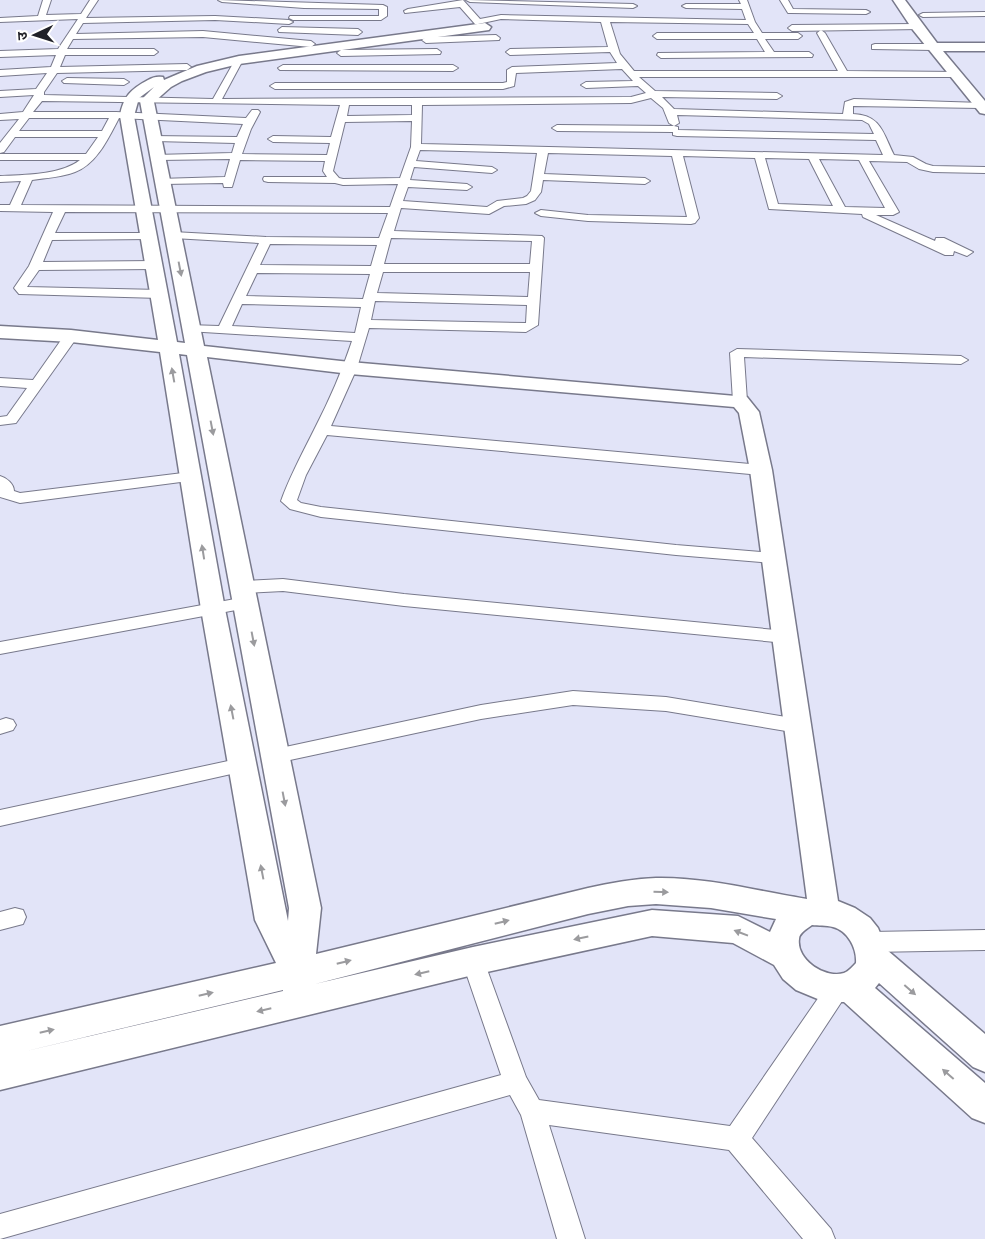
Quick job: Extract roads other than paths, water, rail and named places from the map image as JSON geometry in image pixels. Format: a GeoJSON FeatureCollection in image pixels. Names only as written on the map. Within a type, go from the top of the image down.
{"type":"FeatureCollection","features":[{"type":"Feature","properties":{"kind":"street"},"geometry":{"type":"LineString","coordinates":[[42,18],[47,0]]}},
{"type":"Feature","properties":{"kind":"street"},"geometry":{"type":"LineString","coordinates":[[784,0],[791,11],[866,12]]}},
{"type":"Feature","properties":{"kind":"street"},"geometry":{"type":"LineString","coordinates":[[859,0],[876,27]]}},
{"type":"Feature","properties":{"kind":"street"},"geometry":{"type":"LineString","coordinates":[[899,0],[916,27],[943,49],[984,103]]}},
{"type":"Feature","properties":{"kind":"street"},"geometry":{"type":"LineString","coordinates":[[910,0],[923,15],[956,74],[984,103]]}},
{"type":"Feature","properties":{"kind":"street"},"geometry":{"type":"LineString","coordinates":[[464,1],[490,26],[523,70]]}},
{"type":"Feature","properties":{"kind":"street"},"geometry":{"type":"LineString","coordinates":[[408,11],[464,1],[633,3],[629,21]]}},
{"type":"Feature","properties":{"kind":"street"},"geometry":{"type":"LineString","coordinates":[[490,26],[495,1]]}},
{"type":"Feature","properties":{"kind":"street"},"geometry":{"type":"LineString","coordinates":[[0,20],[42,18],[89,11],[291,20],[374,18],[383,16],[383,7],[380,6],[221,2],[211,6]]}},
{"type":"Feature","properties":{"kind":"street"},"geometry":{"type":"LineString","coordinates":[[203,34],[215,18],[221,2]]}},
{"type":"Feature","properties":{"kind":"street"},"geometry":{"type":"LineString","coordinates":[[272,40],[307,3]]}},
{"type":"Feature","properties":{"kind":"street"},"geometry":{"type":"LineString","coordinates":[[691,35],[683,5],[745,3],[752,22],[771,55]]}},
{"type":"Feature","properties":{"kind":"street"},"geometry":{"type":"LineString","coordinates":[[4,142],[27,115],[54,70],[61,52],[89,11]]}},
{"type":"Feature","properties":{"kind":"street"},"geometry":{"type":"LineString","coordinates":[[923,15],[985,14]]}},
{"type":"Feature","properties":{"kind":"street"},"geometry":{"type":"LineString","coordinates":[[541,213],[588,218],[691,220],[693,218],[672,112],[663,101],[652,94],[622,66],[612,49],[605,20]]}},
{"type":"Feature","properties":{"kind":"street"},"geometry":{"type":"LineString","coordinates":[[299,987],[271,920],[213,609],[145,208],[132,105],[138,90],[187,68],[217,59],[294,53],[490,26],[605,20],[752,22]]}},
{"type":"Feature","properties":{"kind":"street"},"geometry":{"type":"LineString","coordinates":[[428,42],[426,40],[490,26]]}},
{"type":"Feature","properties":{"kind":"street"},"geometry":{"type":"LineString","coordinates":[[0,179],[28,178],[71,170],[89,157],[105,134],[132,105],[178,78],[209,67],[238,60],[490,26]]}},
{"type":"Feature","properties":{"kind":"street"},"geometry":{"type":"LineString","coordinates":[[792,28],[916,27]]}},
{"type":"Feature","properties":{"kind":"street"},"geometry":{"type":"LineString","coordinates":[[282,30],[358,32]]}},
{"type":"Feature","properties":{"kind":"street"},"geometry":{"type":"LineString","coordinates":[[821,33],[844,74]]}},
{"type":"Feature","properties":{"kind":"street"},"geometry":{"type":"LineString","coordinates":[[142,68],[170,34]]}},
{"type":"Feature","properties":{"kind":"street"},"geometry":{"type":"LineString","coordinates":[[70,37],[203,34],[272,40],[294,53],[462,72]]}},
{"type":"Feature","properties":{"kind":"street"},"geometry":{"type":"LineString","coordinates":[[657,36],[798,36]]}},
{"type":"Feature","properties":{"kind":"street"},"geometry":{"type":"LineString","coordinates":[[402,38],[428,42],[437,52],[462,72],[486,86]]}},
{"type":"Feature","properties":{"kind":"street"},"geometry":{"type":"LineString","coordinates":[[875,46],[985,52]]}},
{"type":"Feature","properties":{"kind":"street"},"geometry":{"type":"LineString","coordinates":[[943,49],[985,47]]}},
{"type":"Feature","properties":{"kind":"street"},"geometry":{"type":"LineString","coordinates":[[510,52],[612,49]]}},
{"type":"Feature","properties":{"kind":"street"},"geometry":{"type":"LineString","coordinates":[[0,54],[154,52]]}},
{"type":"Feature","properties":{"kind":"street"},"geometry":{"type":"LineString","coordinates":[[341,53],[437,52]]}},
{"type":"Feature","properties":{"kind":"street"},"geometry":{"type":"LineString","coordinates":[[163,181],[229,182],[235,156],[249,121],[265,102],[294,53]]}},
{"type":"Feature","properties":{"kind":"street"},"geometry":{"type":"LineString","coordinates":[[661,55],[809,55]]}},
{"type":"Feature","properties":{"kind":"street"},"geometry":{"type":"LineString","coordinates":[[216,101],[238,60]]}},
{"type":"Feature","properties":{"kind":"street"},"geometry":{"type":"LineString","coordinates":[[275,86],[509,85],[510,71],[622,66]]}},
{"type":"Feature","properties":{"kind":"street"},"geometry":{"type":"LineString","coordinates":[[0,73],[54,70],[187,68]]}},
{"type":"Feature","properties":{"kind":"street"},"geometry":{"type":"LineString","coordinates":[[632,74],[956,74]]}},
{"type":"Feature","properties":{"kind":"street"},"geometry":{"type":"LineString","coordinates":[[47,81],[132,105],[157,148],[305,908],[299,987]]}},
{"type":"Feature","properties":{"kind":"street"},"geometry":{"type":"LineString","coordinates":[[586,85],[641,83]]}},
{"type":"Feature","properties":{"kind":"street"},"geometry":{"type":"LineString","coordinates":[[326,103],[331,86]]}},
{"type":"Feature","properties":{"kind":"street"},"geometry":{"type":"LineString","coordinates":[[0,94],[39,95],[132,105],[249,121]]}},
{"type":"Feature","properties":{"kind":"street"},"geometry":{"type":"LineString","coordinates":[[0,117],[132,105],[216,101],[345,103],[631,100],[652,94],[777,96]]}},
{"type":"Feature","properties":{"kind":"street"},"geometry":{"type":"LineString","coordinates":[[417,102],[416,147],[385,238],[362,330],[350,368],[322,430],[298,475],[289,501],[296,506],[322,512],[676,550],[774,558]]}},
{"type":"Feature","properties":{"kind":"street"},"geometry":{"type":"LineString","coordinates":[[848,116],[848,104],[854,102],[984,103]]}},
{"type":"Feature","properties":{"kind":"street"},"geometry":{"type":"LineString","coordinates":[[336,180],[328,171],[345,103]]}},
{"type":"Feature","properties":{"kind":"street"},"geometry":{"type":"LineString","coordinates":[[672,112],[868,118],[873,122],[890,158]]}},
{"type":"Feature","properties":{"kind":"street"},"geometry":{"type":"LineString","coordinates":[[340,119],[417,118]]}},
{"type":"Feature","properties":{"kind":"street"},"geometry":{"type":"LineString","coordinates":[[557,128],[880,136]]}},
{"type":"Feature","properties":{"kind":"street"},"geometry":{"type":"LineString","coordinates":[[4,142],[105,134]]}},
{"type":"Feature","properties":{"kind":"street"},"geometry":{"type":"LineString","coordinates":[[273,139],[335,140]]}},
{"type":"Feature","properties":{"kind":"street"},"geometry":{"type":"LineString","coordinates":[[157,148],[242,140]]}},
{"type":"Feature","properties":{"kind":"street"},"geometry":{"type":"LineString","coordinates":[[416,147],[890,158],[909,159],[923,167],[933,169],[985,170]]}},
{"type":"Feature","properties":{"kind":"street"},"geometry":{"type":"LineString","coordinates":[[157,148],[235,156],[331,158]]}},
{"type":"Feature","properties":{"kind":"street"},"geometry":{"type":"LineString","coordinates":[[0,208],[396,207],[489,211],[501,203],[526,201],[531,198],[536,192],[543,150]]}},
{"type":"Feature","properties":{"kind":"street"},"geometry":{"type":"LineString","coordinates":[[759,155],[773,207],[893,212],[862,157]]}},
{"type":"Feature","properties":{"kind":"street"},"geometry":{"type":"LineString","coordinates":[[0,156],[89,157]]}},
{"type":"Feature","properties":{"kind":"street"},"geometry":{"type":"LineString","coordinates":[[812,156],[841,210]]}},
{"type":"Feature","properties":{"kind":"street"},"geometry":{"type":"LineString","coordinates":[[410,164],[492,170]]}},
{"type":"Feature","properties":{"kind":"street"},"geometry":{"type":"LineString","coordinates":[[538,177],[644,181]]}},
{"type":"Feature","properties":{"kind":"street"},"geometry":{"type":"LineString","coordinates":[[14,207],[28,178]]}},
{"type":"Feature","properties":{"kind":"street"},"geometry":{"type":"LineString","coordinates":[[268,180],[403,182],[467,187]]}},
{"type":"Feature","properties":{"kind":"street"},"geometry":{"type":"LineString","coordinates":[[61,208],[35,266],[20,288],[23,291],[160,294]]}},
{"type":"Feature","properties":{"kind":"street"},"geometry":{"type":"LineString","coordinates":[[857,211],[949,252]]}},
{"type":"Feature","properties":{"kind":"street"},"geometry":{"type":"LineString","coordinates":[[876,212],[967,252]]}},
{"type":"Feature","properties":{"kind":"street"},"geometry":{"type":"LineString","coordinates":[[173,235],[266,240],[538,238],[532,326],[526,328],[362,330],[192,328]]}},
{"type":"Feature","properties":{"kind":"street"},"geometry":{"type":"LineString","coordinates":[[47,237],[150,236]]}},
{"type":"Feature","properties":{"kind":"street"},"geometry":{"type":"LineString","coordinates":[[224,329],[266,240]]}},
{"type":"Feature","properties":{"kind":"street"},"geometry":{"type":"LineString","coordinates":[[35,266],[154,264]]}},
{"type":"Feature","properties":{"kind":"street"},"geometry":{"type":"LineString","coordinates":[[252,269],[536,268]]}},
{"type":"Feature","properties":{"kind":"street"},"geometry":{"type":"LineString","coordinates":[[238,300],[534,300]]}},
{"type":"Feature","properties":{"kind":"street"},"geometry":{"type":"LineString","coordinates":[[0,332],[71,336],[197,352],[350,368],[740,401]]}},
{"type":"Feature","properties":{"kind":"street"},"geometry":{"type":"LineString","coordinates":[[0,421],[11,420],[71,336]]}},
{"type":"Feature","properties":{"kind":"street"},"geometry":{"type":"LineString","coordinates":[[815,912],[798,726],[786,637],[761,470],[749,412],[740,401],[737,352],[962,360]]}},
{"type":"Feature","properties":{"kind":"street"},"geometry":{"type":"LineString","coordinates":[[0,382],[38,384]]}},
{"type":"Feature","properties":{"kind":"street"},"geometry":{"type":"LineString","coordinates":[[322,430],[761,470]]}},
{"type":"Feature","properties":{"kind":"street"},"geometry":{"type":"LineString","coordinates":[[0,481],[6,488],[6,494],[20,498],[191,477]]}},
{"type":"Feature","properties":{"kind":"street"},"geometry":{"type":"LineString","coordinates":[[0,648],[213,609],[245,595],[283,585],[404,600],[786,637]]}},
{"type":"Feature","properties":{"kind":"street"},"geometry":{"type":"LineString","coordinates":[[276,756],[481,712],[573,698],[666,704],[798,726]]}},
{"type":"Feature","properties":{"kind":"street"},"geometry":{"type":"LineString","coordinates":[[0,818],[242,765]]}},
{"type":"Feature","properties":{"kind":"street"},"geometry":{"type":"LineString","coordinates":[[0,1074],[597,899],[654,891],[719,895],[843,916],[859,927],[871,950],[985,1056]]}},
{"type":"Feature","properties":{"kind":"street"},"geometry":{"type":"LineString","coordinates":[[815,912],[794,918],[785,928],[782,940],[784,955],[792,968],[805,979],[821,986],[843,987],[856,984],[868,973],[871,950]]}},
{"type":"Feature","properties":{"kind":"street"},"geometry":{"type":"LineString","coordinates":[[0,1042],[299,987],[473,961],[652,923],[738,930],[784,955]]}},
{"type":"Feature","properties":{"kind":"street"},"geometry":{"type":"LineString","coordinates":[[871,950],[985,940]]}},
{"type":"Feature","properties":{"kind":"street"},"geometry":{"type":"LineString","coordinates":[[473,961],[516,1082],[532,1111],[571,1239]]}},
{"type":"Feature","properties":{"kind":"street"},"geometry":{"type":"LineString","coordinates":[[843,987],[985,1106]]}},
{"type":"Feature","properties":{"kind":"street"},"geometry":{"type":"LineString","coordinates":[[736,1140],[843,987]]}},
{"type":"Feature","properties":{"kind":"street"},"geometry":{"type":"LineString","coordinates":[[0,1227],[516,1082]]}},
{"type":"Feature","properties":{"kind":"street"},"geometry":{"type":"LineString","coordinates":[[532,1111],[736,1140],[821,1239]]}}]}
